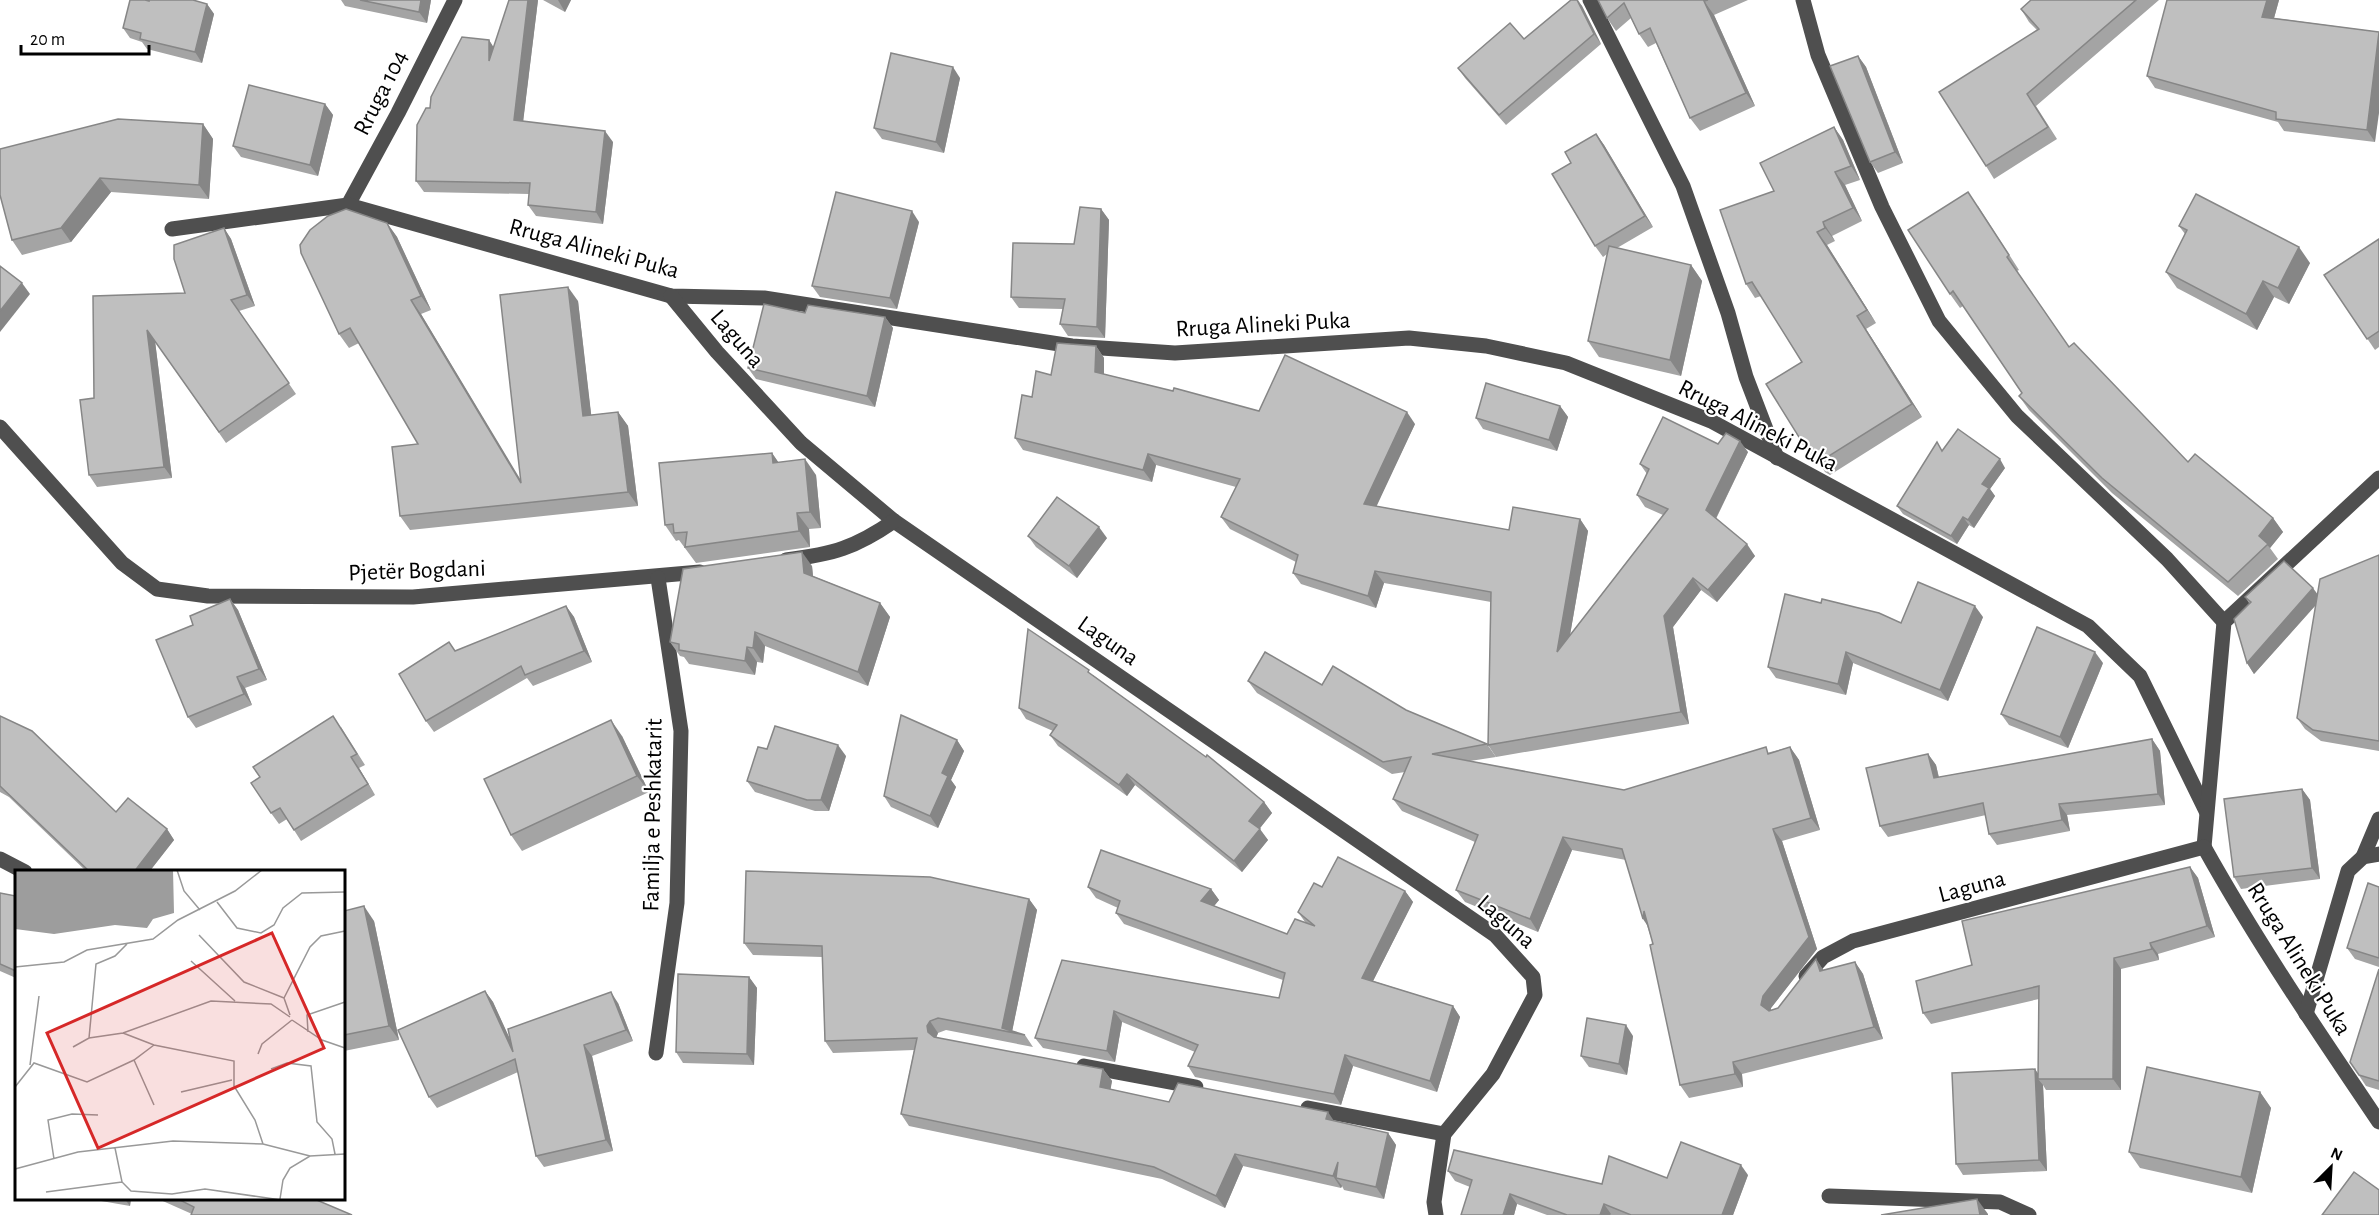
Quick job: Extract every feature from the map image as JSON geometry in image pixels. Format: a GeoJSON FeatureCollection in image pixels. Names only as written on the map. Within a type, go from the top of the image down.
{"type":"FeatureCollection","features":[{"type":"Feature","properties":{"kind":"street","name":"Rruga 104"},"geometry":{"type":"LineString","coordinates":[[348,205],[455,0]]}},
{"type":"Feature","properties":{"kind":"street"},"geometry":{"type":"LineString","coordinates":[[1590,0],[1683,186],[1728,313],[1746,377],[1777,458]]}},
{"type":"Feature","properties":{"kind":"street"},"geometry":{"type":"LineString","coordinates":[[1803,0],[1818,55],[1877,196],[1939,321],[2017,416],[2167,559],[2224,622]]}},
{"type":"Feature","properties":{"kind":"street","name":"Rruga Alineki Puka"},"geometry":{"type":"LineString","coordinates":[[172,229],[348,205],[671,296],[764,298],[1072,346],[1175,353],[1409,339],[1486,346],[1577,368],[1711,421],[2088,626],[2140,676],[2206,811]]}},
{"type":"Feature","properties":{"kind":"street","name":"Laguna"},"geometry":{"type":"LineString","coordinates":[[671,296],[717,352],[801,443],[894,521],[1495,935],[1533,977],[1535,995],[1493,1074],[1444,1134]]}},
{"type":"Feature","properties":{"kind":"street","name":"Pjetër Bogdani"},"geometry":{"type":"LineString","coordinates":[[0,427],[122,563],[157,589],[208,596],[413,597],[658,578],[715,570]]}},
{"type":"Feature","properties":{"kind":"street"},"geometry":{"type":"LineString","coordinates":[[2204,847],[2224,622],[2379,478]]}},
{"type":"Feature","properties":{"kind":"street"},"geometry":{"type":"LineString","coordinates":[[772,562],[830,554],[865,541],[894,521]]}},
{"type":"Feature","properties":{"kind":"street","name":"Familja e Peshkatarit"},"geometry":{"type":"LineString","coordinates":[[656,1053],[677,903],[681,731],[658,578]]}},
{"type":"Feature","properties":{"kind":"street"},"geometry":{"type":"LineString","coordinates":[[2306,1014],[2348,871],[2362,856],[2379,819]]}},
{"type":"Feature","properties":{"kind":"street","name":"Rruga Alineki Puka"},"geometry":{"type":"LineString","coordinates":[[2204,847],[2236,905],[2379,1122]]}},
{"type":"Feature","properties":{"kind":"street","name":"Laguna"},"geometry":{"type":"LineString","coordinates":[[1796,990],[1823,957],[1853,941],[2204,847]]}},
{"type":"Feature","properties":{"kind":"street"},"geometry":{"type":"LineString","coordinates":[[2362,856],[2379,854]]}},
{"type":"Feature","properties":{"kind":"street"},"geometry":{"type":"LineString","coordinates":[[0,859],[21,870]]}},
{"type":"Feature","properties":{"kind":"street"},"geometry":{"type":"LineString","coordinates":[[1073,1064],[1212,1090]]}},
{"type":"Feature","properties":{"kind":"street"},"geometry":{"type":"LineString","coordinates":[[1293,1106],[1444,1134],[1434,1202],[1436,1215]]}},
{"type":"Feature","properties":{"kind":"street"},"geometry":{"type":"LineString","coordinates":[[1829,1196],[2000,1202],[2029,1215]]}},
{"type":"Feature","properties":{"kind":"building"},"geometry":{"type":"Polygon","coordinates":[[[130,0],[193,0],[207,4],[195,52],[140,39],[141,33],[123,28],[130,0]]]}},
{"type":"Feature","properties":{"kind":"building"},"geometry":{"type":"Polygon","coordinates":[[[360,0],[421,0],[419,12],[360,0]]]}},
{"type":"Feature","properties":{"kind":"building"},"geometry":{"type":"Polygon","coordinates":[[[509,0],[528,0],[514,120],[605,131],[596,212],[528,205],[530,183],[416,181],[417,125],[426,108],[430,108],[431,97],[462,37],[489,40],[489,61],[509,0]]]}},
{"type":"Feature","properties":{"kind":"building"},"geometry":{"type":"Polygon","coordinates":[[[1571,0],[1577,0],[1594,34],[1499,115],[1458,68],[1510,23],[1524,39],[1571,0]]]}},
{"type":"Feature","properties":{"kind":"building"},"geometry":{"type":"Polygon","coordinates":[[[1598,0],[1708,0],[1704,1],[1746,93],[1690,118],[1650,28],[1639,34],[1624,3],[1607,18],[1598,0]]]}},
{"type":"Feature","properties":{"kind":"building"},"geometry":{"type":"Polygon","coordinates":[[[2031,0],[2136,0],[2027,94],[2048,127],[1986,166],[1939,92],[2039,29],[2021,9],[2031,0]]]}},
{"type":"Feature","properties":{"kind":"building"},"geometry":{"type":"Polygon","coordinates":[[[2167,0],[2267,0],[2262,17],[2379,32],[2367,130],[2276,119],[2276,112],[2147,76],[2167,0]]]}},
{"type":"Feature","properties":{"kind":"building"},"geometry":{"type":"Polygon","coordinates":[[[891,53],[953,67],[936,142],[874,128],[891,53]]]}},
{"type":"Feature","properties":{"kind":"building"},"geometry":{"type":"Polygon","coordinates":[[[1858,56],[1895,152],[1870,162],[1830,66],[1858,56]]]}},
{"type":"Feature","properties":{"kind":"building"},"geometry":{"type":"Polygon","coordinates":[[[249,85],[325,104],[310,165],[233,146],[249,85]]]}},
{"type":"Feature","properties":{"kind":"building"},"geometry":{"type":"Polygon","coordinates":[[[118,119],[203,124],[199,185],[100,178],[61,228],[12,240],[0,195],[0,149],[118,119]]]}},
{"type":"Feature","properties":{"kind":"building"},"geometry":{"type":"Polygon","coordinates":[[[1834,127],[1851,166],[1835,172],[1853,208],[1823,222],[1825,228],[1817,232],[1867,310],[1857,316],[1912,404],[1821,461],[1815,458],[1817,450],[1807,450],[1766,384],[1802,362],[1752,282],[1746,284],[1720,210],[1774,191],[1760,163],[1834,127]]]}},
{"type":"Feature","properties":{"kind":"building"},"geometry":{"type":"Polygon","coordinates":[[[1596,134],[1645,216],[1595,246],[1552,174],[1571,163],[1565,152],[1596,134]]]}},
{"type":"Feature","properties":{"kind":"building"},"geometry":{"type":"Polygon","coordinates":[[[836,192],[912,211],[890,298],[812,286],[836,192]]]}},
{"type":"Feature","properties":{"kind":"building"},"geometry":{"type":"Polygon","coordinates":[[[1968,192],[2009,255],[2007,257],[2069,347],[2074,343],[2188,462],[2195,454],[2273,518],[2259,536],[2268,544],[2228,582],[2102,478],[2019,396],[2022,393],[1953,291],[1950,294],[1908,230],[1968,192]]]}},
{"type":"Feature","properties":{"kind":"building"},"geometry":{"type":"Polygon","coordinates":[[[2196,194],[2299,247],[2278,288],[2263,281],[2246,314],[2166,272],[2187,230],[2179,226],[2196,194]]]}},
{"type":"Feature","properties":{"kind":"building"},"geometry":{"type":"Polygon","coordinates":[[[1080,207],[1101,209],[1097,327],[1060,324],[1065,299],[1011,297],[1013,243],[1074,244],[1080,207]]]}},
{"type":"Feature","properties":{"kind":"building"},"geometry":{"type":"Polygon","coordinates":[[[346,209],[387,223],[421,296],[411,300],[521,483],[500,295],[568,287],[583,416],[618,412],[628,492],[400,516],[392,447],[418,444],[350,328],[339,334],[301,253],[300,245],[310,230],[328,216],[346,209]]]}},
{"type":"Feature","properties":{"kind":"building"},"geometry":{"type":"Polygon","coordinates":[[[224,228],[247,295],[231,300],[289,383],[219,432],[147,330],[164,467],[89,475],[80,400],[94,398],[93,296],[185,293],[174,259],[174,245],[224,228]]]}},
{"type":"Feature","properties":{"kind":"building"},"geometry":{"type":"Polygon","coordinates":[[[2379,239],[2379,331],[2367,339],[2324,275],[2379,239]]]}},
{"type":"Feature","properties":{"kind":"building"},"geometry":{"type":"Polygon","coordinates":[[[1609,246],[1691,265],[1670,360],[1588,341],[1609,246]]]}},
{"type":"Feature","properties":{"kind":"building"},"geometry":{"type":"Polygon","coordinates":[[[0,266],[22,283],[0,311],[0,266]]]}},
{"type":"Feature","properties":{"kind":"building"},"geometry":{"type":"Polygon","coordinates":[[[764,304],[805,313],[808,305],[885,317],[867,396],[748,368],[764,304]]]}},
{"type":"Feature","properties":{"kind":"building"},"geometry":{"type":"Polygon","coordinates":[[[1057,343],[1096,346],[1095,372],[1173,391],[1174,388],[1259,411],[1285,355],[1407,412],[1364,504],[1509,530],[1513,507],[1580,519],[1557,652],[1668,509],[1637,495],[1649,469],[1640,464],[1663,417],[1718,444],[1726,433],[1740,441],[1706,510],[1747,544],[1708,590],[1693,578],[1664,616],[1681,712],[1488,745],[1491,592],[1375,571],[1368,596],[1293,573],[1298,555],[1221,517],[1240,479],[1148,454],[1143,470],[1015,438],[1022,395],[1032,397],[1036,371],[1051,375],[1057,343]]]}},
{"type":"Feature","properties":{"kind":"building"},"geometry":{"type":"Polygon","coordinates":[[[1486,383],[1560,406],[1549,440],[1476,418],[1486,383]]]}},
{"type":"Feature","properties":{"kind":"building"},"geometry":{"type":"Polygon","coordinates":[[[1958,429],[2000,459],[1982,484],[1989,488],[1968,520],[1963,517],[1951,536],[1897,506],[1937,442],[1942,451],[1958,429]]]}},
{"type":"Feature","properties":{"kind":"building"},"geometry":{"type":"Polygon","coordinates":[[[772,453],[773,463],[805,459],[810,512],[797,513],[799,531],[685,547],[687,532],[674,533],[673,524],[665,525],[659,463],[772,453]]]}},
{"type":"Feature","properties":{"kind":"building"},"geometry":{"type":"Polygon","coordinates":[[[1057,497],[1099,527],[1069,566],[1028,536],[1057,497]]]}},
{"type":"Feature","properties":{"kind":"building"},"geometry":{"type":"Polygon","coordinates":[[[802,552],[804,573],[880,603],[858,672],[755,632],[753,648],[747,647],[745,661],[679,650],[679,644],[670,642],[683,569],[802,552]]]}},
{"type":"Feature","properties":{"kind":"building"},"geometry":{"type":"Polygon","coordinates":[[[2379,555],[2379,741],[2313,730],[2297,718],[2320,579],[2379,555]]]}},
{"type":"Feature","properties":{"kind":"building"},"geometry":{"type":"Polygon","coordinates":[[[2284,561],[2313,588],[2247,663],[2234,619],[2251,602],[2245,597],[2284,561]]]}},
{"type":"Feature","properties":{"kind":"building"},"geometry":{"type":"Polygon","coordinates":[[[1918,582],[1975,606],[1940,690],[1846,652],[1838,684],[1768,667],[1785,594],[1821,603],[1822,599],[1879,613],[1901,623],[1918,582]]]}},
{"type":"Feature","properties":{"kind":"building"},"geometry":{"type":"Polygon","coordinates":[[[230,599],[259,669],[237,677],[244,694],[188,717],[156,640],[193,625],[190,616],[230,599]]]}},
{"type":"Feature","properties":{"kind":"building"},"geometry":{"type":"Polygon","coordinates":[[[566,606],[584,651],[525,675],[521,666],[426,721],[399,674],[449,642],[455,651],[566,606]]]}},
{"type":"Feature","properties":{"kind":"building"},"geometry":{"type":"Polygon","coordinates":[[[2037,627],[2095,652],[2060,737],[2001,714],[2037,627]]]}},
{"type":"Feature","properties":{"kind":"building"},"geometry":{"type":"Polygon","coordinates":[[[1028,629],[1089,670],[1088,672],[1206,757],[1207,755],[1264,802],[1249,821],[1260,829],[1234,861],[1127,774],[1119,785],[1050,735],[1057,725],[1019,708],[1028,629]]]}},
{"type":"Feature","properties":{"kind":"building"},"geometry":{"type":"Polygon","coordinates":[[[1265,652],[1322,685],[1333,666],[1406,710],[1487,744],[1432,754],[1624,790],[1766,747],[1768,754],[1790,747],[1811,818],[1773,829],[1809,937],[1763,996],[1761,1005],[1769,1011],[1778,1008],[1816,959],[1820,971],[1855,962],[1874,1027],[1733,1062],[1735,1074],[1680,1085],[1650,945],[1653,944],[1622,849],[1563,837],[1530,919],[1456,890],[1478,835],[1393,799],[1411,757],[1383,762],[1248,681],[1265,652]]]}},
{"type":"Feature","properties":{"kind":"building"},"geometry":{"type":"Polygon","coordinates":[[[901,715],[957,740],[942,773],[948,776],[930,816],[884,796],[901,715]]]}},
{"type":"Feature","properties":{"kind":"building"},"geometry":{"type":"Polygon","coordinates":[[[0,716],[32,731],[116,812],[128,798],[167,829],[136,870],[88,870],[0,786],[0,716]]]}},
{"type":"Feature","properties":{"kind":"building"},"geometry":{"type":"Polygon","coordinates":[[[333,716],[357,754],[351,757],[368,784],[294,830],[280,808],[271,813],[251,783],[260,777],[253,767],[333,716]]]}},
{"type":"Feature","properties":{"kind":"building"},"geometry":{"type":"Polygon","coordinates":[[[611,720],[637,776],[511,835],[484,779],[611,720]]]}},
{"type":"Feature","properties":{"kind":"building"},"geometry":{"type":"Polygon","coordinates":[[[775,726],[838,745],[821,800],[807,800],[747,781],[758,747],[767,749],[775,726]]]}},
{"type":"Feature","properties":{"kind":"building"},"geometry":{"type":"Polygon","coordinates":[[[2152,739],[2158,794],[2059,804],[2062,820],[1989,834],[1983,803],[1880,826],[1866,768],[1928,754],[1934,778],[2152,739]]]}},
{"type":"Feature","properties":{"kind":"building"},"geometry":{"type":"Polygon","coordinates":[[[2302,789],[2312,868],[2234,877],[2224,799],[2302,789]]]}},
{"type":"Feature","properties":{"kind":"building"},"geometry":{"type":"Polygon","coordinates":[[[1101,850],[1211,889],[1201,901],[1287,934],[1295,919],[1315,926],[1298,912],[1314,883],[1322,887],[1338,857],[1405,891],[1362,978],[1453,1006],[1430,1081],[1345,1055],[1334,1094],[1188,1066],[1198,1045],[1114,1011],[1107,1051],[1035,1038],[1062,960],[1279,998],[1285,973],[1116,913],[1120,901],[1088,887],[1101,850]]]}},
{"type":"Feature","properties":{"kind":"building"},"geometry":{"type":"Polygon","coordinates":[[[2190,867],[2207,926],[2150,943],[2152,949],[2114,958],[2113,1079],[2038,1079],[2039,986],[1923,1013],[1916,981],[1972,965],[1962,921],[2190,867]]]}},
{"type":"Feature","properties":{"kind":"building"},"geometry":{"type":"Polygon","coordinates":[[[746,871],[930,877],[1029,899],[1002,1028],[1025,1035],[938,1018],[930,1021],[927,1026],[928,1032],[934,1037],[1103,1069],[1100,1087],[1169,1102],[1178,1083],[1328,1112],[1326,1119],[1388,1133],[1376,1187],[1336,1178],[1338,1162],[1333,1176],[1235,1154],[1216,1196],[1154,1167],[901,1114],[917,1038],[825,1041],[822,946],[744,943],[746,871]]]}},
{"type":"Feature","properties":{"kind":"building"},"geometry":{"type":"Polygon","coordinates":[[[2368,883],[2379,887],[2379,958],[2347,948],[2368,883]]]}},
{"type":"Feature","properties":{"kind":"building"},"geometry":{"type":"Polygon","coordinates":[[[0,893],[15,896],[15,971],[0,964],[0,893]]]}},
{"type":"Feature","properties":{"kind":"building"},"geometry":{"type":"Polygon","coordinates":[[[364,906],[389,1026],[345,1035],[345,911],[364,906]]]}},
{"type":"Feature","properties":{"kind":"building"},"geometry":{"type":"Polygon","coordinates":[[[2379,969],[2379,1081],[2359,1075],[2350,1062],[2379,969]]]}},
{"type":"Feature","properties":{"kind":"building"},"geometry":{"type":"Polygon","coordinates":[[[678,974],[749,977],[747,1054],[676,1052],[678,974]]]}},
{"type":"Feature","properties":{"kind":"building"},"geometry":{"type":"Polygon","coordinates":[[[485,991],[513,1052],[508,1029],[611,992],[626,1030],[584,1045],[606,1140],[536,1156],[515,1059],[429,1097],[398,1030],[485,991]]]}},
{"type":"Feature","properties":{"kind":"building"},"geometry":{"type":"Polygon","coordinates":[[[1587,1018],[1626,1025],[1619,1064],[1581,1056],[1587,1018]]]}},
{"type":"Feature","properties":{"kind":"building"},"geometry":{"type":"Polygon","coordinates":[[[2147,1067],[2260,1092],[2241,1177],[2129,1152],[2147,1067]]]}},
{"type":"Feature","properties":{"kind":"building"},"geometry":{"type":"Polygon","coordinates":[[[2035,1069],[2039,1160],[1956,1164],[1952,1073],[2035,1069]]]}},
{"type":"Feature","properties":{"kind":"building"},"geometry":{"type":"Polygon","coordinates":[[[1681,1142],[1741,1165],[1722,1215],[1631,1215],[1604,1204],[1600,1215],[1567,1215],[1510,1194],[1503,1215],[1461,1215],[1472,1180],[1448,1171],[1454,1150],[1602,1184],[1609,1156],[1667,1178],[1681,1142]]]}},
{"type":"Feature","properties":{"kind":"building"},"geometry":{"type":"Polygon","coordinates":[[[2354,1172],[2379,1190],[2379,1215],[2322,1215],[2354,1172]]]}},
{"type":"Feature","properties":{"kind":"building"},"geometry":{"type":"Polygon","coordinates":[[[1977,1199],[1980,1215],[1881,1215],[1977,1199]]]}},
{"type":"Feature","properties":{"kind":"building"},"geometry":{"type":"Polygon","coordinates":[[[180,1200],[317,1200],[352,1215],[191,1215],[194,1207],[180,1200]]]}}]}
